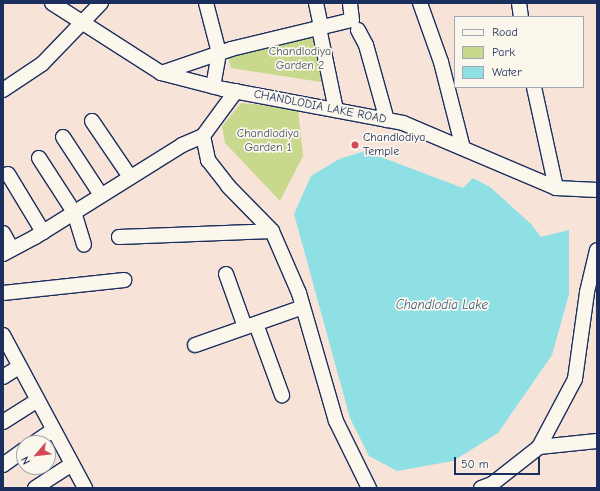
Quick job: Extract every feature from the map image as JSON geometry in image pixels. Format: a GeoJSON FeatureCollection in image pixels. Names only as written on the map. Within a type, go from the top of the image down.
{"type":"FeatureCollection","features":[{"type":"Feature","properties":{"kind":"street","name":"CHANDLODIA LAKE ROAD"},"geometry":{"type":"LineString","coordinates":[[52,3],[82,24],[161,73],[236,91],[403,122],[556,188],[597,190]]}},
{"type":"Feature","properties":{"kind":"street"},"geometry":{"type":"LineString","coordinates":[[3,90],[42,64],[101,3]]}},
{"type":"Feature","properties":{"kind":"street"},"geometry":{"type":"LineString","coordinates":[[206,3],[219,53],[213,86]]}},
{"type":"Feature","properties":{"kind":"street"},"geometry":{"type":"LineString","coordinates":[[316,3],[336,110]]}},
{"type":"Feature","properties":{"kind":"street"},"geometry":{"type":"LineString","coordinates":[[161,73],[219,53],[352,20],[350,3]]}},
{"type":"Feature","properties":{"kind":"street"},"geometry":{"type":"LineString","coordinates":[[420,3],[441,62],[462,148]]}},
{"type":"Feature","properties":{"kind":"street"},"geometry":{"type":"LineString","coordinates":[[519,3],[521,16]]}},
{"type":"Feature","properties":{"kind":"street"},"geometry":{"type":"LineString","coordinates":[[358,30],[366,45],[388,120]]}},
{"type":"Feature","properties":{"kind":"street"},"geometry":{"type":"LineString","coordinates":[[534,88],[556,188]]}},
{"type":"Feature","properties":{"kind":"street"},"geometry":{"type":"LineString","coordinates":[[3,233],[8,252],[43,232],[182,144],[204,136],[236,91]]}},
{"type":"Feature","properties":{"kind":"street"},"geometry":{"type":"LineString","coordinates":[[92,121],[130,177]]}},
{"type":"Feature","properties":{"kind":"street"},"geometry":{"type":"LineString","coordinates":[[204,136],[208,160],[228,186],[272,231],[303,307],[336,421],[370,488]]}},
{"type":"Feature","properties":{"kind":"street"},"geometry":{"type":"LineString","coordinates":[[63,137],[101,195]]}},
{"type":"Feature","properties":{"kind":"street"},"geometry":{"type":"LineString","coordinates":[[39,158],[74,212],[84,244]]}},
{"type":"Feature","properties":{"kind":"street"},"geometry":{"type":"LineString","coordinates":[[8,174],[43,232]]}},
{"type":"Feature","properties":{"kind":"street"},"geometry":{"type":"LineString","coordinates":[[119,237],[272,231]]}},
{"type":"Feature","properties":{"kind":"street"},"geometry":{"type":"LineString","coordinates":[[482,488],[492,484],[539,446],[575,379],[594,279],[597,250]]}},
{"type":"Feature","properties":{"kind":"street"},"geometry":{"type":"LineString","coordinates":[[226,274],[282,395]]}},
{"type":"Feature","properties":{"kind":"street"},"geometry":{"type":"LineString","coordinates":[[3,294],[124,280]]}},
{"type":"Feature","properties":{"kind":"street"},"geometry":{"type":"LineString","coordinates":[[195,345],[303,307]]}},
{"type":"Feature","properties":{"kind":"street"},"geometry":{"type":"LineString","coordinates":[[3,336],[84,488]]}},
{"type":"Feature","properties":{"kind":"street"},"geometry":{"type":"LineString","coordinates":[[3,377],[19,367]]}},
{"type":"Feature","properties":{"kind":"street"},"geometry":{"type":"LineString","coordinates":[[3,422],[38,400]]}},
{"type":"Feature","properties":{"kind":"street"},"geometry":{"type":"LineString","coordinates":[[46,435],[53,430]]}},
{"type":"Feature","properties":{"kind":"street"},"geometry":{"type":"LineString","coordinates":[[539,446],[597,441]]}},
{"type":"Feature","properties":{"kind":"street"},"geometry":{"type":"LineString","coordinates":[[3,465],[16,456]]}},
{"type":"Feature","properties":{"kind":"street"},"geometry":{"type":"LineString","coordinates":[[35,488],[72,464]]}},
{"type":"Feature","properties":{"kind":"green space","name":"Chandlodiya Garden 2"},"geometry":{"type":"Polygon","coordinates":[[[317,35],[327,83],[231,68],[227,51],[317,35]]]}},
{"type":"Feature","properties":{"kind":"green space","name":"Chandlodiya Garden 1"},"geometry":{"type":"Polygon","coordinates":[[[241,103],[298,109],[303,156],[280,201],[225,143],[222,126],[241,103]]]}},
{"type":"Feature","properties":{"kind":"water","name":"Chandlodia Lake"},"geometry":{"type":"Polygon","coordinates":[[[365,151],[463,188],[473,178],[490,187],[531,224],[541,237],[569,230],[569,294],[552,355],[498,433],[453,461],[397,471],[369,456],[350,418],[294,214],[311,176],[339,159],[365,151]]]}},
{"type":"Feature","properties":{"kind":"place","name":"Chandlodiya Temple"},"geometry":{"type":"Point","coordinates":[355,145]}}]}
